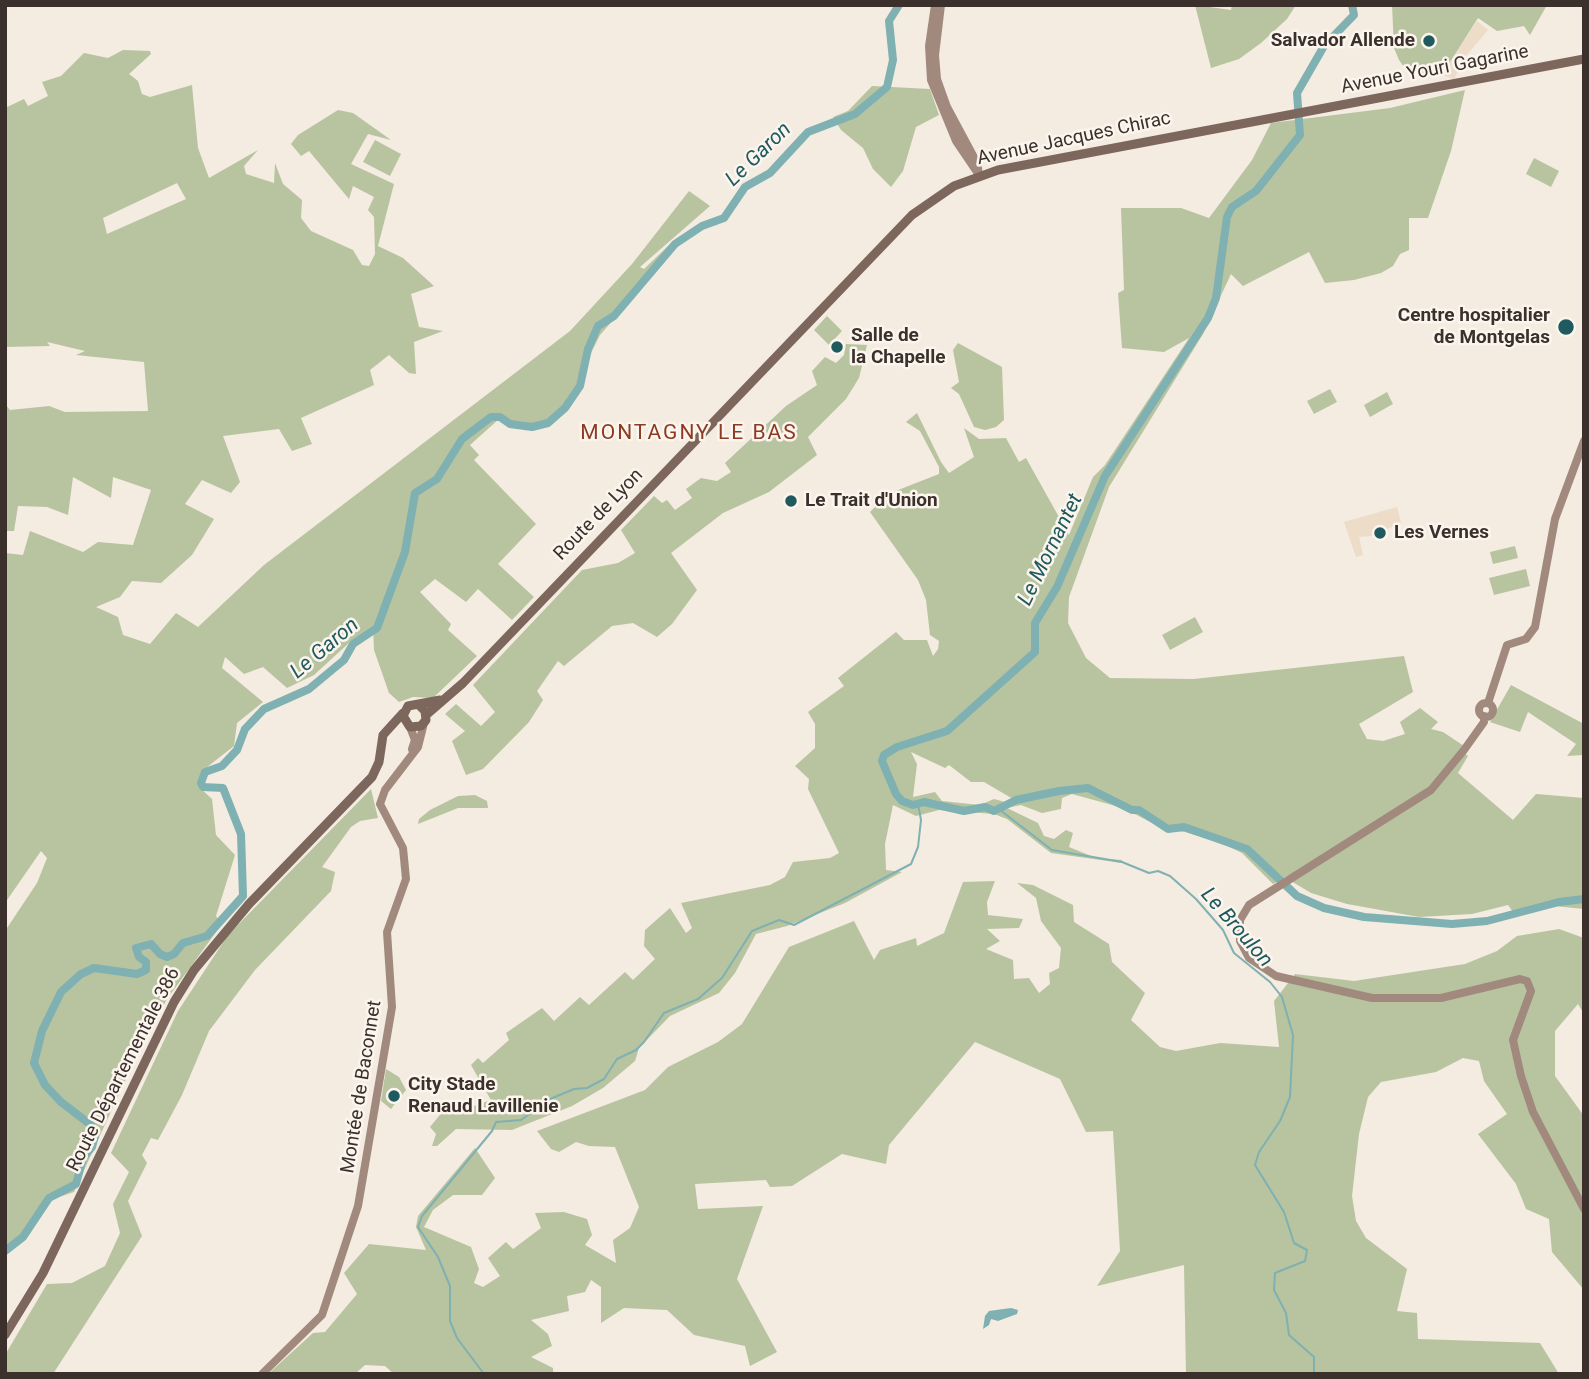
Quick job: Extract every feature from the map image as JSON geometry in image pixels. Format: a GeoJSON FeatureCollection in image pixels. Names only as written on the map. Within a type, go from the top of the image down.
{"type":"FeatureCollection","features":[{"type":"Feature","properties":{"kind":"main road","name":"Avenue Youri Gagarine"},"geometry":{"type":"LineString","coordinates":[[1292,113],[1584,59]]}},
{"type":"Feature","properties":{"kind":"main road","name":"Avenue Jacques Chirac"},"geometry":{"type":"LineString","coordinates":[[825,305],[912,215],[936,196],[979,175],[1292,113]]}},
{"type":"Feature","properties":{"kind":"main road","name":"Route de Lyon"},"geometry":{"type":"LineString","coordinates":[[425,719],[456,690],[825,305]]}},
{"type":"Feature","properties":{"kind":"main road","name":"Route de Lyon"},"geometry":{"type":"LineString","coordinates":[[403,713],[408,706],[438,701],[456,690]]}},
{"type":"Feature","properties":{"kind":"main road"},"geometry":{"type":"LineString","coordinates":[[382,746],[390,734],[425,719],[419,705]]}},
{"type":"Feature","properties":{"kind":"main road"},"geometry":{"type":"LineString","coordinates":[[403,713],[409,726]]}},
{"type":"Feature","properties":{"kind":"main road","name":"Route Départementale 386"},"geometry":{"type":"LineString","coordinates":[[5,1335],[43,1273],[174,1002],[194,970],[249,904],[372,777],[379,762],[383,734],[403,713]]}},
{"type":"Feature","properties":{"kind":"street"},"geometry":{"type":"LineString","coordinates":[[935,5],[929,46],[934,79],[967,153],[977,163],[979,175]]}},
{"type":"Feature","properties":{"kind":"street"},"geometry":{"type":"LineString","coordinates":[[934,79],[942,5]]}},
{"type":"Feature","properties":{"kind":"street"},"geometry":{"type":"LineString","coordinates":[[937,90],[959,131],[967,153]]}},
{"type":"Feature","properties":{"kind":"street"},"geometry":{"type":"LineString","coordinates":[[1584,441],[1555,519],[1535,627],[1526,639],[1507,645],[1488,703],[1480,707],[1484,716],[1483,722],[1464,750],[1432,790],[1249,905],[1239,928],[1245,953],[1276,976],[1372,998],[1441,998],[1472,993],[1513,981],[1527,981],[1531,991],[1513,1040],[1521,1076],[1533,1112],[1584,1209]]}},
{"type":"Feature","properties":{"kind":"street","name":"Montée de Baconnet"},"geometry":{"type":"LineString","coordinates":[[262,1374],[322,1315],[358,1206],[393,1007],[387,930],[406,879],[403,848],[380,804],[385,790],[422,738],[425,719]]}},
{"type":"Feature","properties":{"kind":"street"},"geometry":{"type":"LineString","coordinates":[[409,726],[415,740],[411,752]]}},
{"type":"Feature","properties":{"kind":"green space"},"geometry":{"type":"Polygon","coordinates":[[[1195,5],[1231,10],[1232,5],[1296,5],[1287,19],[1261,43],[1239,59],[1211,68],[1195,5]]]}},
{"type":"Feature","properties":{"kind":"green space","name":"Salvador Allende"},"geometry":{"type":"Polygon","coordinates":[[[1392,5],[1547,5],[1530,35],[1524,26],[1497,31],[1478,18],[1442,75],[1424,77],[1406,70],[1399,60],[1394,48],[1392,5]]]}},
{"type":"Feature","properties":{"kind":"green space"},"geometry":{"type":"Polygon","coordinates":[[[123,50],[150,51],[151,54],[129,74],[138,81],[142,94],[150,97],[192,85],[198,148],[209,178],[258,150],[244,166],[246,174],[274,183],[275,163],[283,184],[302,200],[301,218],[311,231],[353,250],[362,265],[369,266],[375,254],[374,217],[368,210],[374,197],[353,186],[349,199],[309,151],[301,156],[291,144],[298,135],[338,110],[353,113],[391,140],[368,134],[351,164],[394,184],[378,246],[403,258],[434,286],[411,294],[419,327],[443,331],[414,342],[416,374],[409,373],[389,355],[370,370],[374,385],[301,418],[312,444],[292,451],[279,429],[223,436],[240,482],[231,493],[202,480],[185,504],[214,519],[192,555],[161,583],[132,581],[120,597],[96,607],[118,617],[123,635],[150,644],[176,613],[198,627],[264,565],[570,331],[632,264],[689,191],[710,206],[640,267],[644,269],[669,245],[671,254],[600,335],[588,359],[582,386],[563,413],[548,425],[530,429],[512,427],[499,419],[470,445],[479,455],[474,460],[536,524],[498,564],[534,597],[512,620],[478,589],[466,602],[435,579],[420,592],[451,624],[448,630],[477,656],[433,698],[413,697],[399,702],[389,693],[374,650],[373,627],[350,642],[314,675],[287,688],[263,667],[244,674],[225,657],[222,668],[263,702],[237,723],[234,746],[202,771],[199,787],[212,799],[216,835],[235,855],[216,916],[222,924],[167,999],[137,1055],[74,1192],[50,1200],[24,1239],[5,1252],[5,931],[37,883],[47,858],[41,851],[5,903],[5,553],[23,555],[30,531],[83,552],[98,542],[133,545],[151,490],[113,477],[111,498],[73,477],[68,515],[47,507],[18,506],[14,531],[5,531],[5,404],[10,410],[49,406],[65,412],[148,411],[144,362],[76,355],[85,351],[47,342],[50,346],[5,347],[5,108],[24,99],[28,106],[48,96],[42,82],[61,76],[84,53],[108,58],[123,50]],[[177,183],[103,218],[107,234],[186,199],[177,183]]]}},
{"type":"Feature","properties":{"kind":"green space"},"geometry":{"type":"Polygon","coordinates":[[[872,86],[930,89],[939,115],[916,127],[903,171],[891,187],[873,169],[863,148],[841,130],[833,117],[848,111],[872,86]]]}},
{"type":"Feature","properties":{"kind":"green space"},"geometry":{"type":"Polygon","coordinates":[[[1465,90],[1451,151],[1428,218],[1409,218],[1409,250],[1400,254],[1393,266],[1381,273],[1354,280],[1325,283],[1309,252],[1243,286],[1231,274],[1203,334],[1109,487],[1069,597],[1068,623],[1086,658],[1110,678],[1194,679],[1404,656],[1413,692],[1359,724],[1367,739],[1383,741],[1405,734],[1400,722],[1420,708],[1438,722],[1431,729],[1443,732],[1464,746],[1460,750],[1468,756],[1458,773],[1513,820],[1536,794],[1584,798],[1584,909],[1554,906],[1516,916],[1508,905],[1472,914],[1419,917],[1347,904],[1311,893],[1291,881],[1408,809],[1273,884],[1242,853],[1221,843],[1164,829],[1123,808],[1072,794],[1062,798],[1061,809],[1042,813],[1021,805],[1007,808],[1038,823],[1044,836],[1054,839],[1066,830],[1073,833],[1069,847],[1096,858],[1122,860],[1122,863],[1051,853],[1007,819],[994,814],[939,810],[916,816],[893,805],[885,844],[886,870],[902,872],[845,903],[787,926],[756,934],[735,973],[719,993],[670,1016],[639,1048],[635,1061],[603,1088],[572,1106],[512,1130],[456,1129],[437,1146],[432,1146],[436,1134],[430,1127],[447,1106],[462,1110],[491,1100],[471,1065],[478,1058],[483,1063],[509,1040],[506,1033],[542,1008],[554,1021],[580,997],[589,1005],[625,972],[633,980],[655,959],[644,946],[645,930],[670,908],[686,933],[692,928],[681,903],[770,885],[785,877],[793,862],[830,858],[839,853],[808,789],[809,779],[795,766],[815,748],[815,724],[808,712],[844,686],[838,678],[896,632],[904,640],[927,640],[933,656],[938,649],[939,641],[930,635],[926,600],[918,580],[870,512],[888,494],[939,474],[939,467],[920,431],[906,422],[917,413],[949,473],[974,457],[964,428],[979,439],[1006,438],[1019,462],[1026,458],[1069,535],[1093,477],[1105,465],[1189,338],[1164,352],[1122,348],[1118,293],[1124,290],[1121,208],[1181,208],[1209,218],[1252,160],[1271,123],[1390,108],[1465,90]],[[911,752],[917,764],[913,797],[935,792],[942,801],[980,805],[994,799],[1005,802],[1013,799],[984,782],[971,782],[949,765],[945,768],[911,752]]]}},
{"type":"Feature","properties":{"kind":"green space"},"geometry":{"type":"Polygon","coordinates":[[[375,140],[401,154],[390,176],[363,162],[375,140]]]}},
{"type":"Feature","properties":{"kind":"green space"},"geometry":{"type":"Polygon","coordinates":[[[1534,158],[1559,171],[1551,187],[1526,174],[1534,158]]]}},
{"type":"Feature","properties":{"kind":"green space"},"geometry":{"type":"Polygon","coordinates":[[[827,316],[842,331],[829,345],[814,330],[827,316]]]}},
{"type":"Feature","properties":{"kind":"green space"},"geometry":{"type":"Polygon","coordinates":[[[958,343],[1002,367],[1004,420],[996,427],[985,430],[974,427],[959,394],[951,388],[959,382],[953,350],[958,343]]]}},
{"type":"Feature","properties":{"kind":"green space"},"geometry":{"type":"Polygon","coordinates":[[[846,344],[867,345],[859,378],[846,399],[808,437],[817,455],[769,492],[723,513],[671,553],[697,590],[672,624],[657,637],[633,623],[612,626],[564,666],[558,661],[537,691],[543,700],[529,722],[483,769],[466,775],[452,741],[465,731],[445,714],[456,704],[481,726],[495,712],[473,685],[582,570],[618,563],[635,553],[621,530],[654,496],[662,503],[667,500],[675,510],[692,498],[686,489],[701,478],[717,481],[731,472],[725,463],[786,406],[817,385],[812,371],[825,357],[836,363],[844,355],[846,344]]]}},
{"type":"Feature","properties":{"kind":"green space"},"geometry":{"type":"Polygon","coordinates":[[[1330,389],[1337,402],[1314,414],[1307,401],[1330,389]]]}},
{"type":"Feature","properties":{"kind":"green space"},"geometry":{"type":"Polygon","coordinates":[[[1387,392],[1393,404],[1370,417],[1364,405],[1387,392]]]}},
{"type":"Feature","properties":{"kind":"green space"},"geometry":{"type":"Polygon","coordinates":[[[1515,546],[1518,558],[1493,564],[1490,552],[1515,546]]]}},
{"type":"Feature","properties":{"kind":"green space"},"geometry":{"type":"Polygon","coordinates":[[[1526,569],[1530,586],[1494,595],[1489,578],[1526,569]]]}},
{"type":"Feature","properties":{"kind":"green space"},"geometry":{"type":"Polygon","coordinates":[[[1195,617],[1203,632],[1170,650],[1162,635],[1195,617]]]}},
{"type":"Feature","properties":{"kind":"green space"},"geometry":{"type":"Polygon","coordinates":[[[1511,685],[1584,724],[1584,755],[1567,756],[1576,744],[1528,712],[1520,732],[1490,722],[1511,685]]]}},
{"type":"Feature","properties":{"kind":"green space"},"geometry":{"type":"Polygon","coordinates":[[[371,789],[378,818],[360,821],[351,827],[322,867],[335,872],[331,891],[255,970],[209,1031],[182,1095],[158,1140],[151,1138],[142,1155],[147,1163],[128,1201],[142,1236],[53,1374],[5,1374],[5,1355],[47,1284],[72,1283],[105,1266],[120,1233],[113,1204],[129,1172],[111,1153],[178,1011],[228,935],[371,789]]]}},
{"type":"Feature","properties":{"kind":"green space"},"geometry":{"type":"Polygon","coordinates":[[[475,795],[487,801],[488,808],[458,808],[418,824],[419,819],[430,810],[458,796],[475,795]]]}},
{"type":"Feature","properties":{"kind":"green space"},"geometry":{"type":"Polygon","coordinates":[[[995,881],[987,902],[988,915],[1023,919],[1019,928],[987,929],[1000,941],[986,949],[1013,960],[1014,979],[1029,978],[1039,993],[1050,984],[1049,973],[1059,968],[1061,948],[1041,921],[1036,898],[1017,883],[1033,885],[1073,905],[1074,922],[1109,944],[1112,962],[1145,993],[1131,1020],[1160,1047],[1176,1051],[1220,1043],[1279,1047],[1274,1001],[1295,974],[1354,981],[1465,964],[1497,951],[1517,936],[1559,929],[1584,938],[1584,1014],[1578,1004],[1555,1031],[1555,1076],[1584,1116],[1584,1290],[1552,1252],[1549,1219],[1526,1209],[1516,1184],[1478,1134],[1507,1114],[1484,1081],[1479,1061],[1463,1058],[1436,1072],[1381,1082],[1368,1097],[1359,1134],[1352,1196],[1356,1221],[1366,1238],[1407,1269],[1397,1311],[1417,1313],[1418,1339],[1540,1343],[1559,1374],[1186,1374],[1184,1265],[1097,1286],[1120,1251],[1113,1131],[1086,1132],[1060,1079],[975,1042],[889,1145],[886,1164],[842,1154],[792,1186],[770,1187],[766,1180],[695,1184],[698,1209],[763,1206],[737,1279],[777,1352],[750,1366],[745,1346],[694,1335],[667,1310],[624,1308],[601,1323],[601,1287],[591,1280],[585,1292],[567,1296],[569,1311],[531,1320],[548,1334],[552,1346],[531,1357],[553,1368],[553,1374],[394,1374],[385,1366],[365,1365],[355,1374],[268,1374],[313,1333],[325,1332],[357,1294],[344,1273],[369,1244],[426,1250],[416,1227],[418,1216],[475,1148],[495,1178],[482,1195],[453,1195],[433,1210],[424,1227],[471,1247],[479,1269],[474,1283],[483,1287],[500,1276],[488,1258],[506,1242],[513,1249],[541,1228],[535,1213],[564,1212],[587,1219],[592,1235],[585,1245],[616,1263],[613,1240],[630,1228],[639,1207],[615,1147],[589,1146],[576,1142],[559,1152],[551,1149],[537,1131],[645,1090],[668,1067],[718,1042],[742,1024],[789,947],[854,921],[874,960],[880,950],[916,938],[917,946],[944,933],[963,882],[995,881]]]}},
{"type":"Feature","properties":{"kind":"green space"},"geometry":{"type":"Polygon","coordinates":[[[386,1069],[399,1077],[406,1090],[391,1109],[381,1101],[386,1069]]]}},
{"type":"Feature","properties":{"kind":"shaded area"},"geometry":{"type":"Polygon","coordinates":[[[1477,21],[1488,30],[1466,56],[1454,79],[1442,75],[1477,21]]]}},
{"type":"Feature","properties":{"kind":"shaded area"},"geometry":{"type":"Polygon","coordinates":[[[1397,507],[1401,523],[1371,536],[1359,537],[1363,555],[1356,557],[1344,522],[1397,507]]]}},
{"type":"Feature","properties":{"kind":"water"},"geometry":{"type":"Polygon","coordinates":[[[1011,1308],[1018,1310],[1017,1314],[998,1321],[991,1319],[989,1325],[983,1329],[985,1316],[989,1311],[1011,1308]]]}},
{"type":"Feature","properties":{"kind":"waterway","name":"Le Garon"},"geometry":{"type":"LineString","coordinates":[[5,1251],[23,1237],[49,1198],[76,1184],[83,1158],[92,1147],[95,1136],[91,1125],[61,1102],[45,1085],[34,1063],[42,1031],[61,992],[81,974],[94,968],[137,974],[146,970],[146,962],[139,957],[136,948],[151,944],[160,954],[167,957],[174,954],[183,943],[207,936],[243,896],[241,834],[223,788],[203,787],[201,783],[205,772],[222,766],[237,750],[245,729],[264,709],[309,689],[344,660],[353,644],[377,628],[405,552],[415,493],[437,479],[462,439],[491,417],[500,417],[510,424],[532,427],[548,423],[565,408],[580,386],[588,349],[598,326],[614,316],[675,244],[702,226],[724,218],[745,187],[770,173],[808,132],[855,114],[887,87],[893,60],[889,21],[899,5]]}},
{"type":"Feature","properties":{"kind":"waterway","name":"Le Mornantet"},"geometry":{"type":"LineString","coordinates":[[1352,5],[1354,15],[1324,46],[1297,93],[1300,135],[1256,191],[1232,207],[1227,217],[1216,298],[1208,318],[1105,476],[1057,587],[1035,623],[1035,652],[947,731],[897,747],[884,755],[882,761],[896,794],[902,801],[913,805],[924,802],[964,811],[985,807],[994,811],[1016,800],[1088,788],[1132,810],[1139,810],[1168,829],[1184,827],[1247,849],[1297,896],[1324,908],[1364,917],[1452,924],[1487,921],[1559,902],[1584,899]]}},
{"type":"Feature","properties":{"kind":"waterway"},"geometry":{"type":"LineString","coordinates":[[484,1374],[457,1338],[450,1321],[450,1286],[438,1257],[418,1227],[422,1216],[492,1131],[496,1122],[521,1120],[550,1099],[574,1089],[587,1088],[604,1079],[617,1059],[636,1050],[644,1042],[664,1013],[698,999],[722,978],[752,931],[779,920],[794,925],[911,864],[918,847],[921,820],[918,804]]}},
{"type":"Feature","properties":{"kind":"waterway","name":"Le Broulon"},"geometry":{"type":"LineString","coordinates":[[1000,810],[1052,850],[1122,862],[1149,873],[1158,871],[1170,876],[1196,899],[1223,930],[1234,953],[1270,982],[1282,997],[1293,1035],[1290,1097],[1280,1121],[1259,1152],[1255,1165],[1284,1212],[1294,1243],[1307,1250],[1305,1261],[1275,1273],[1274,1290],[1286,1313],[1289,1335],[1314,1357],[1314,1374]]}},
{"type":"Feature","properties":{"kind":"place","name":"Salvador Allende"},"geometry":{"type":"Point","coordinates":[1429,41]}},
{"type":"Feature","properties":{"kind":"place","name":"Centre hospitalier de Montgelas"},"geometry":{"type":"Point","coordinates":[1566,327]}},
{"type":"Feature","properties":{"kind":"place","name":"Salle de la Chapelle"},"geometry":{"type":"Point","coordinates":[837,347]}},
{"type":"Feature","properties":{"kind":"place","name":"Le Trait d'Union"},"geometry":{"type":"Point","coordinates":[791,501]}},
{"type":"Feature","properties":{"kind":"place","name":"Les Vernes"},"geometry":{"type":"Point","coordinates":[1380,533]}},
{"type":"Feature","properties":{"kind":"place","name":"City Stade Renaud Lavillenie"},"geometry":{"type":"Point","coordinates":[394,1096]}},
{"type":"Feature","properties":{"kind":"district","name":"MONTAGNY LE BAS"},"geometry":{"type":"Point","coordinates":[689,434]}}]}
